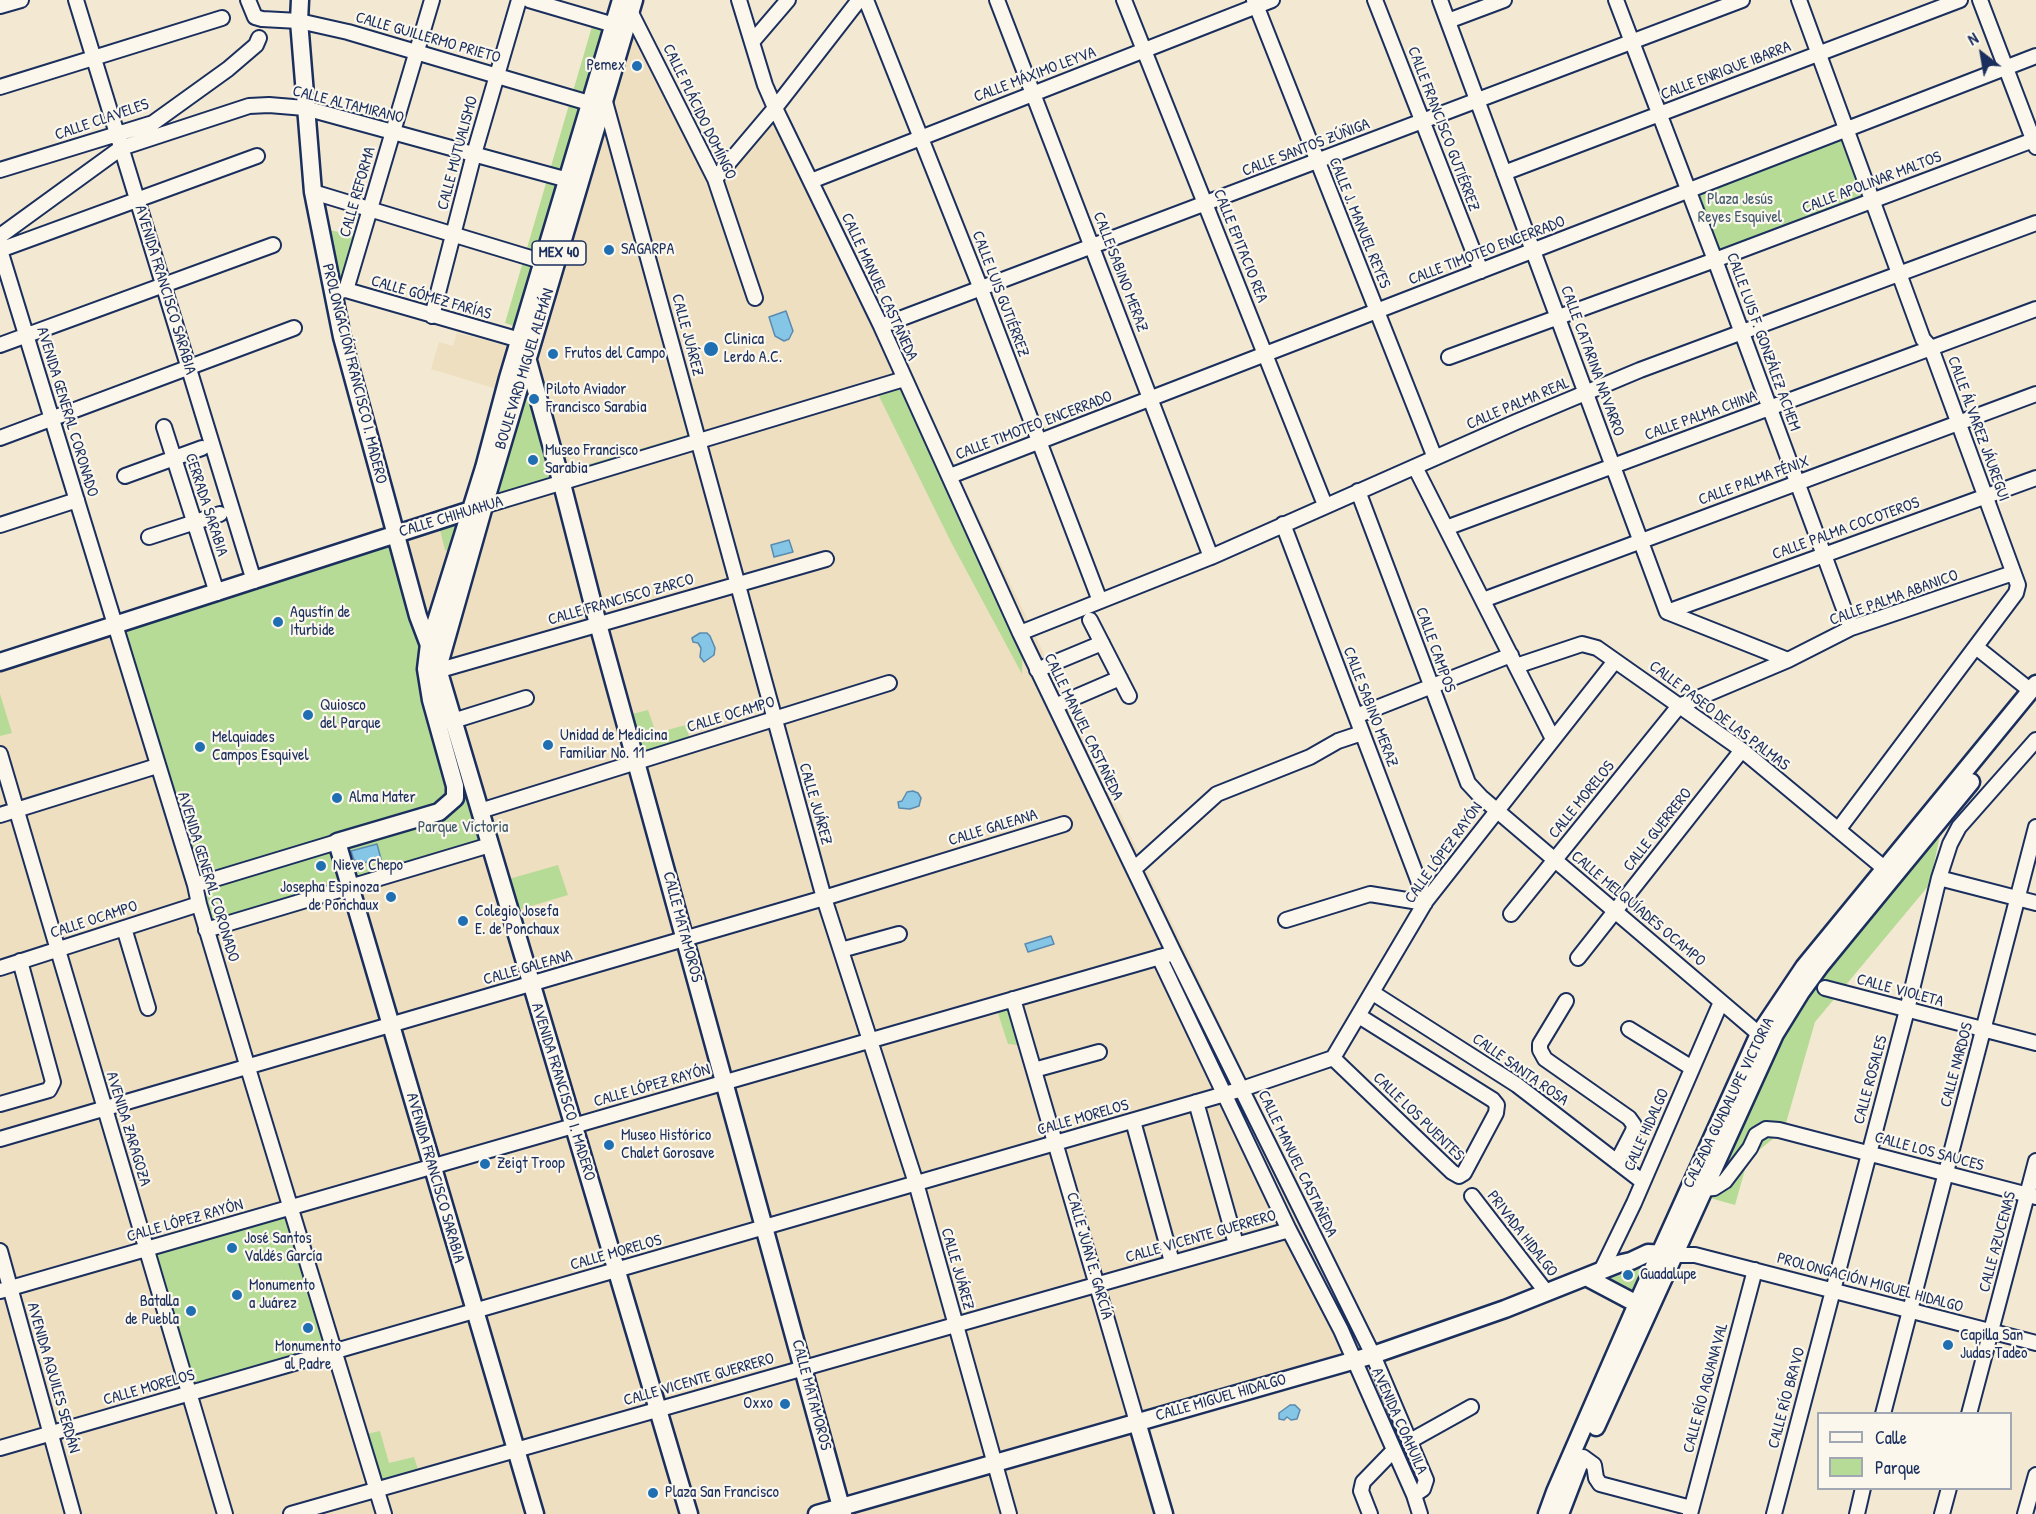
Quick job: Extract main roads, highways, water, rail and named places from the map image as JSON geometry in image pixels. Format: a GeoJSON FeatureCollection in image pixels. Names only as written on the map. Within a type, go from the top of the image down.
{"type":"FeatureCollection","features":[{"type":"Feature","properties":{"kind":"main road","name":"PROLONGACIÓN FRANCISCO I. MADERO"},"geometry":{"type":"LineString","coordinates":[[300,0],[298,21],[313,192],[339,291],[342,337],[418,616],[429,644]]}},
{"type":"Feature","properties":{"kind":"main road","name":"BOULEVARD MIGUEL ALEMÁN"},"geometry":{"type":"LineString","coordinates":[[432,669],[429,644],[528,361],[597,101],[614,25],[628,4]]}},
{"type":"Feature","properties":{"kind":"main road","name":"BOULEVARD MIGUEL ALEMÁN"},"geometry":{"type":"LineString","coordinates":[[432,669],[476,508],[483,468],[520,340],[568,180],[597,101],[628,4]]}},
{"type":"Feature","properties":{"kind":"main road","name":"CALLE MATAMOROS"},"geometry":{"type":"LineString","coordinates":[[520,340],[562,483],[598,624],[842,1511]]}},
{"type":"Feature","properties":{"kind":"main road"},"geometry":{"type":"LineString","coordinates":[[443,518],[467,500],[483,468]]}},
{"type":"Feature","properties":{"kind":"main road","name":"CALLE CHIHUAHUA"},"geometry":{"type":"LineString","coordinates":[[0,662],[476,508]]}},
{"type":"Feature","properties":{"kind":"main road","name":"AVENIDA FRANCISCO I. MADERO"},"geometry":{"type":"LineString","coordinates":[[432,669],[453,721],[689,1514]]}},
{"type":"Feature","properties":{"kind":"main road","name":"AVENIDA FRANCISCO SARABIA"},"geometry":{"type":"LineString","coordinates":[[432,669],[431,700],[455,786],[455,798],[439,812],[337,842],[535,1514]]}},
{"type":"Feature","properties":{"kind":"main road","name":"CALZADA GUADALUPE VICTORIA"},"geometry":{"type":"LineString","coordinates":[[1560,1514],[1759,1034],[1804,967],[1884,868],[2034,693]]}},
{"type":"Feature","properties":{"kind":"main road","name":"CALZADA GUADALUPE VICTORIA"},"geometry":{"type":"LineString","coordinates":[[1547,1514],[1554,1492],[1637,1304],[1703,1189],[1775,1034],[1820,966],[2034,693]]}},
{"type":"Feature","properties":{"kind":"main road","name":"CALLE MIGUEL HIDALGO"},"geometry":{"type":"LineString","coordinates":[[817,1514],[842,1511],[994,1463],[1373,1355],[1547,1293],[1618,1263],[1629,1254],[1653,1242],[1670,1248]]}},
{"type":"Feature","properties":{"kind":"main road"},"geometry":{"type":"LineString","coordinates":[[1594,1274],[1637,1304]]}},
{"type":"Feature","properties":{"kind":"main road","name":"CALLE JUAN E. GARCÍA"},"geometry":{"type":"LineString","coordinates":[[1137,1422],[1164,1514]]}},
{"type":"Feature","properties":{"kind":"water"},"geometry":{"type":"Polygon","coordinates":[[[786,311],[793,331],[789,339],[784,341],[775,336],[769,317],[786,311]]]}},
{"type":"Feature","properties":{"kind":"water"},"geometry":{"type":"Polygon","coordinates":[[[789,540],[793,552],[774,557],[771,545],[789,540]]]}},
{"type":"Feature","properties":{"kind":"water"},"geometry":{"type":"Polygon","coordinates":[[[700,633],[707,633],[710,636],[715,648],[714,655],[704,662],[700,657],[701,648],[698,643],[693,642],[692,638],[700,633]]]}},
{"type":"Feature","properties":{"kind":"water"},"geometry":{"type":"Polygon","coordinates":[[[913,791],[921,798],[919,806],[910,809],[899,808],[898,802],[902,801],[907,792],[913,791]]]}},
{"type":"Feature","properties":{"kind":"water"},"geometry":{"type":"Polygon","coordinates":[[[377,844],[381,859],[363,863],[354,860],[351,851],[377,844]]]}},
{"type":"Feature","properties":{"kind":"water"},"geometry":{"type":"Polygon","coordinates":[[[1051,936],[1054,944],[1028,952],[1025,944],[1051,936]]]}},
{"type":"Feature","properties":{"kind":"water"},"geometry":{"type":"Polygon","coordinates":[[[1290,1405],[1295,1405],[1300,1410],[1297,1419],[1291,1420],[1287,1417],[1284,1420],[1279,1419],[1279,1413],[1290,1405]]]}},
{"type":"Feature","properties":{"kind":"place","name":"Pemex"},"geometry":{"type":"Point","coordinates":[637,66]}},
{"type":"Feature","properties":{"kind":"place","name":"SAGARPA"},"geometry":{"type":"Point","coordinates":[609,250]}},
{"type":"Feature","properties":{"kind":"place","name":"Clinica Lerdo A.C."},"geometry":{"type":"Point","coordinates":[711,349]}},
{"type":"Feature","properties":{"kind":"place","name":"Frutos del Campo"},"geometry":{"type":"Point","coordinates":[553,354]}},
{"type":"Feature","properties":{"kind":"place","name":"Piloto Aviador Francisco Sarabia"},"geometry":{"type":"Point","coordinates":[534,399]}},
{"type":"Feature","properties":{"kind":"place","name":"Museo Francisco Sarabia"},"geometry":{"type":"Point","coordinates":[533,460]}},
{"type":"Feature","properties":{"kind":"place","name":"Agustín de Iturbide"},"geometry":{"type":"Point","coordinates":[278,622]}},
{"type":"Feature","properties":{"kind":"place","name":"Quiosco del Parque"},"geometry":{"type":"Point","coordinates":[308,715]}},
{"type":"Feature","properties":{"kind":"place","name":"Unidad de Medicina Familiar No. 11"},"geometry":{"type":"Point","coordinates":[548,745]}},
{"type":"Feature","properties":{"kind":"place","name":"Melquiades Campos Esquivel"},"geometry":{"type":"Point","coordinates":[200,747]}},
{"type":"Feature","properties":{"kind":"place","name":"Alma Mater"},"geometry":{"type":"Point","coordinates":[337,798]}},
{"type":"Feature","properties":{"kind":"place","name":"Nieve Chepo"},"geometry":{"type":"Point","coordinates":[321,866]}},
{"type":"Feature","properties":{"kind":"place","name":"Josepha Espinoza de Ponchaux"},"geometry":{"type":"Point","coordinates":[391,897]}},
{"type":"Feature","properties":{"kind":"place","name":"Colegio Josefa E. de Ponchaux"},"geometry":{"type":"Point","coordinates":[463,921]}},
{"type":"Feature","properties":{"kind":"place","name":"Museo Histórico Chalet Gorosave"},"geometry":{"type":"Point","coordinates":[609,1145]}},
{"type":"Feature","properties":{"kind":"place","name":"Zeigt Troop"},"geometry":{"type":"Point","coordinates":[485,1164]}},
{"type":"Feature","properties":{"kind":"place","name":"José Santos Valdés García"},"geometry":{"type":"Point","coordinates":[232,1248]}},
{"type":"Feature","properties":{"kind":"place","name":"Guadalupe"},"geometry":{"type":"Point","coordinates":[1628,1275]}},
{"type":"Feature","properties":{"kind":"place","name":"Monumento a Juárez"},"geometry":{"type":"Point","coordinates":[237,1295]}},
{"type":"Feature","properties":{"kind":"place","name":"Batalla de Puebla"},"geometry":{"type":"Point","coordinates":[191,1311]}},
{"type":"Feature","properties":{"kind":"place","name":"Monumento al Padre"},"geometry":{"type":"Point","coordinates":[308,1328]}},
{"type":"Feature","properties":{"kind":"place","name":"Capilla San Judas Tadeo"},"geometry":{"type":"Point","coordinates":[1948,1345]}},
{"type":"Feature","properties":{"kind":"place","name":"Oxxo"},"geometry":{"type":"Point","coordinates":[785,1404]}},
{"type":"Feature","properties":{"kind":"place","name":"Plaza San Francisco"},"geometry":{"type":"Point","coordinates":[653,1493]}},
{"type":"Feature","properties":{"kind":"park label","name":"Plaza Jesús Reyes Esquivel"},"geometry":{"type":"Point","coordinates":[1740,209]}},
{"type":"Feature","properties":{"kind":"park label","name":"Parque Victoria"},"geometry":{"type":"Point","coordinates":[463,828]}}]}
